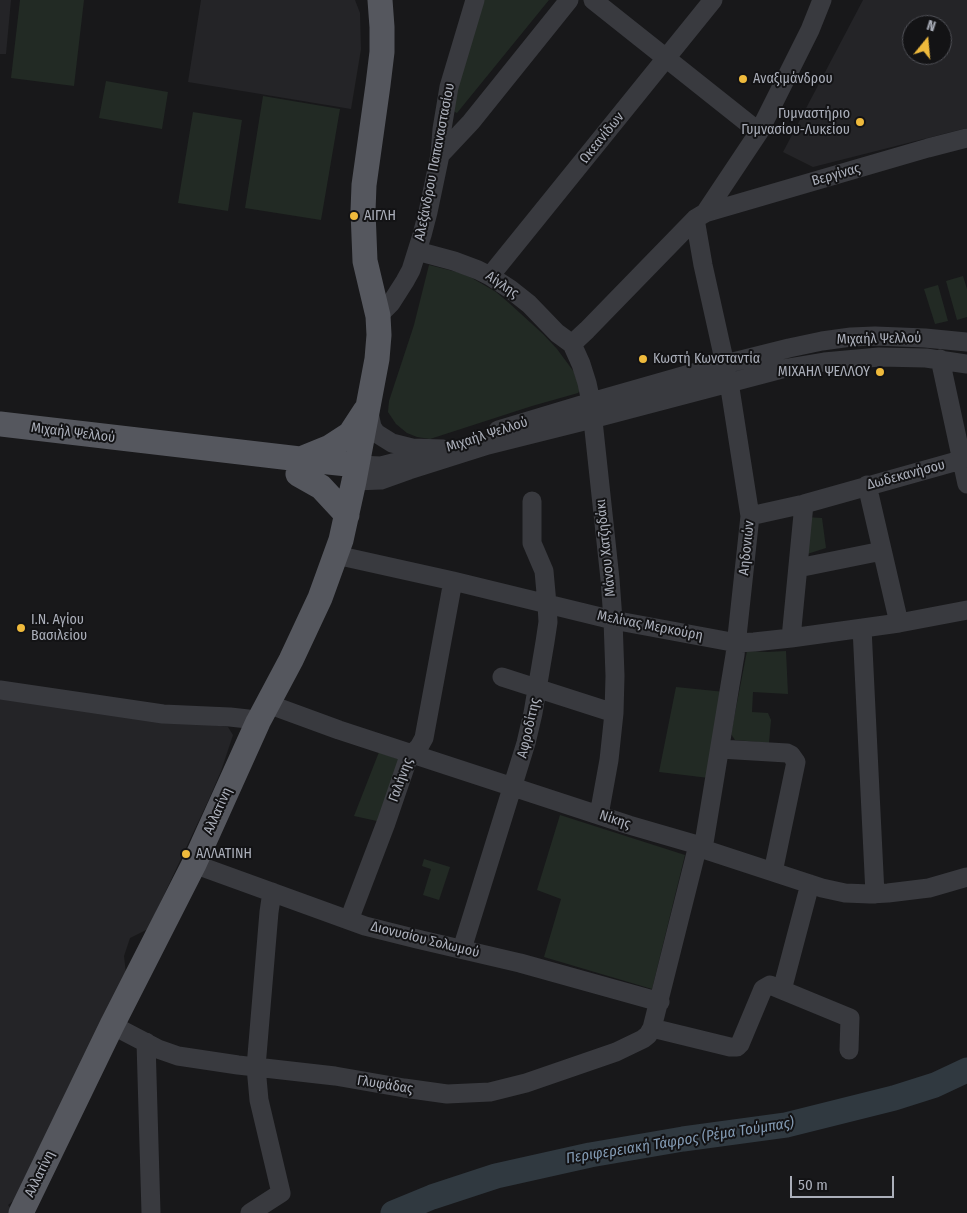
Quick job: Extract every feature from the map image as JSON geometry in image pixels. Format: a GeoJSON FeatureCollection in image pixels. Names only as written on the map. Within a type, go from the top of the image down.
{"type":"FeatureCollection","features":[{"type":"Feature","properties":{"kind":"main road"},"geometry":{"type":"LineString","coordinates":[[356,473],[377,359],[379,335],[378,316],[366,261],[363,211],[364,186],[382,52],[380,0]]}},
{"type":"Feature","properties":{"kind":"main road"},"geometry":{"type":"LineString","coordinates":[[347,513],[299,467],[350,434],[368,407]]}},
{"type":"Feature","properties":{"kind":"main road","name":"Μιχαήλ Ψελλού"},"geometry":{"type":"LineString","coordinates":[[0,424],[299,467]]}},
{"type":"Feature","properties":{"kind":"main road","name":"Μιχαήλ Ψελλού"},"geometry":{"type":"LineString","coordinates":[[0,441],[356,473]]}},
{"type":"Feature","properties":{"kind":"main road","name":"Αλλατίνη"},"geometry":{"type":"LineString","coordinates":[[21,1213],[112,1025],[194,864],[263,713],[291,660],[320,598],[336,555],[356,473]]}},
{"type":"Feature","properties":{"kind":"street","name":"Αλεξάνδρου Παπαναστασίου"},"geometry":{"type":"LineString","coordinates":[[378,316],[399,292],[411,270],[417,251],[428,212],[440,155],[449,87],[475,0]]}},
{"type":"Feature","properties":{"kind":"street"},"geometry":{"type":"LineString","coordinates":[[440,155],[476,117],[569,0]]}},
{"type":"Feature","properties":{"kind":"street"},"geometry":{"type":"LineString","coordinates":[[593,0],[759,132]]}},
{"type":"Feature","properties":{"kind":"street","name":"Ωκεανίδων"},"geometry":{"type":"LineString","coordinates":[[490,276],[713,0]]}},
{"type":"Feature","properties":{"kind":"street"},"geometry":{"type":"LineString","coordinates":[[572,344],[700,216],[759,132],[810,30],[822,0]]}},
{"type":"Feature","properties":{"kind":"street","name":"Βεργίνας"},"geometry":{"type":"LineString","coordinates":[[700,216],[967,138]]}},
{"type":"Feature","properties":{"kind":"street","name":"Αηδονιών"},"geometry":{"type":"LineString","coordinates":[[652,1028],[701,847],[720,749],[737,642],[750,516],[727,374],[704,264],[700,216]]}},
{"type":"Feature","properties":{"kind":"street","name":"Αίγλης"},"geometry":{"type":"LineString","coordinates":[[417,251],[454,260],[490,276],[529,304],[572,344]]}},
{"type":"Feature","properties":{"kind":"street","name":"Μιχαήλ Ψελλού"},"geometry":{"type":"LineString","coordinates":[[356,473],[380,480],[591,411],[727,374],[789,348],[851,337],[904,337],[967,342]]}},
{"type":"Feature","properties":{"kind":"street","name":"Μάνου Χατζηδάκι"},"geometry":{"type":"LineString","coordinates":[[572,344],[587,383],[610,578],[613,620],[614,713],[609,760],[598,815]]}},
{"type":"Feature","properties":{"kind":"street","name":"Μιχαήλ Ψελλού"},"geometry":{"type":"LineString","coordinates":[[727,374],[782,369],[824,362],[898,356],[940,359],[967,364]]}},
{"type":"Feature","properties":{"kind":"street","name":"Δωδεκανήσου"},"geometry":{"type":"LineString","coordinates":[[750,516],[804,504],[961,460],[940,359]]}},
{"type":"Feature","properties":{"kind":"street"},"geometry":{"type":"LineString","coordinates":[[368,407],[372,427],[376,433],[384,438],[412,448],[443,449]]}},
{"type":"Feature","properties":{"kind":"street","name":"Μιχαήλ Ψελλού"},"geometry":{"type":"LineString","coordinates":[[356,473],[443,449],[506,428],[591,411]]}},
{"type":"Feature","properties":{"kind":"street"},"geometry":{"type":"LineString","coordinates":[[961,460],[967,484]]}},
{"type":"Feature","properties":{"kind":"street"},"geometry":{"type":"LineString","coordinates":[[347,513],[365,495],[398,474]]}},
{"type":"Feature","properties":{"kind":"street"},"geometry":{"type":"LineString","coordinates":[[866,486],[899,623]]}},
{"type":"Feature","properties":{"kind":"street","name":"Αφροδίτης"},"geometry":{"type":"LineString","coordinates":[[462,949],[523,755],[538,689],[548,622],[548,604],[544,571],[532,543],[532,501]]}},
{"type":"Feature","properties":{"kind":"street"},"geometry":{"type":"LineString","coordinates":[[791,638],[804,504]]}},
{"type":"Feature","properties":{"kind":"street"},"geometry":{"type":"LineString","coordinates":[[798,568],[882,551]]}},
{"type":"Feature","properties":{"kind":"street","name":"Μελίνας Μερκούρη"},"geometry":{"type":"LineString","coordinates":[[336,555],[613,620],[737,642],[791,638],[899,623],[967,610]]}},
{"type":"Feature","properties":{"kind":"street","name":"Γαλήνης"},"geometry":{"type":"LineString","coordinates":[[349,920],[410,753],[419,747],[424,738],[453,581]]}},
{"type":"Feature","properties":{"kind":"street"},"geometry":{"type":"LineString","coordinates":[[862,628],[875,894]]}},
{"type":"Feature","properties":{"kind":"street"},"geometry":{"type":"LineString","coordinates":[[502,677],[614,713]]}},
{"type":"Feature","properties":{"kind":"street","name":"Νίκης"},"geometry":{"type":"LineString","coordinates":[[0,690],[163,714],[237,718],[263,713],[339,730],[810,884],[845,893],[875,894],[929,888],[967,877]]}},
{"type":"Feature","properties":{"kind":"street"},"geometry":{"type":"LineString","coordinates":[[720,749],[787,753],[796,762],[773,872]]}},
{"type":"Feature","properties":{"kind":"street","name":"Διονυσίου Σολωμού"},"geometry":{"type":"LineString","coordinates":[[194,864],[365,926],[569,976],[660,1002]]}},
{"type":"Feature","properties":{"kind":"street"},"geometry":{"type":"LineString","coordinates":[[782,990],[810,884]]}},
{"type":"Feature","properties":{"kind":"street"},"geometry":{"type":"LineString","coordinates":[[250,1213],[281,1193],[259,1100],[256,1067],[272,892]]}},
{"type":"Feature","properties":{"kind":"street"},"geometry":{"type":"LineString","coordinates":[[652,1028],[733,1048],[742,1041],[763,988],[770,985],[850,1018],[849,1050]]}},
{"type":"Feature","properties":{"kind":"street","name":"Γλυφάδας"},"geometry":{"type":"LineString","coordinates":[[112,1025],[165,1052],[178,1056],[335,1076],[436,1093],[455,1094],[490,1092],[526,1083],[616,1052],[643,1039],[652,1028]]}},
{"type":"Feature","properties":{"kind":"street"},"geometry":{"type":"LineString","coordinates":[[146,1042],[151,1213]]}},
{"type":"Feature","properties":{"kind":"shaded area"},"geometry":{"type":"Polygon","coordinates":[[[0,0],[11,0],[6,54],[0,54],[0,0]]]}},
{"type":"Feature","properties":{"kind":"shaded area"},"geometry":{"type":"Polygon","coordinates":[[[20,0],[84,0],[74,86],[11,78],[20,0]]]}},
{"type":"Feature","properties":{"kind":"shaded area"},"geometry":{"type":"Polygon","coordinates":[[[201,0],[355,0],[360,13],[361,49],[351,109],[188,82],[201,0]]]}},
{"type":"Feature","properties":{"kind":"shaded area"},"geometry":{"type":"Polygon","coordinates":[[[479,0],[549,0],[457,113],[451,110],[479,0]]]}},
{"type":"Feature","properties":{"kind":"shaded area"},"geometry":{"type":"Polygon","coordinates":[[[863,0],[967,0],[967,128],[813,167],[783,152],[863,0]]]}},
{"type":"Feature","properties":{"kind":"shaded area"},"geometry":{"type":"Polygon","coordinates":[[[106,81],[168,92],[162,129],[99,118],[106,81]]]}},
{"type":"Feature","properties":{"kind":"shaded area"},"geometry":{"type":"Polygon","coordinates":[[[263,96],[340,109],[321,220],[245,208],[263,96]]]}},
{"type":"Feature","properties":{"kind":"shaded area"},"geometry":{"type":"Polygon","coordinates":[[[193,112],[242,120],[228,211],[178,203],[193,112]]]}},
{"type":"Feature","properties":{"kind":"shaded area"},"geometry":{"type":"Polygon","coordinates":[[[429,265],[461,273],[472,278],[496,292],[509,303],[557,349],[574,372],[580,390],[578,393],[430,439],[407,433],[396,424],[388,412],[389,401],[414,325],[429,265]]]}},
{"type":"Feature","properties":{"kind":"shaded area"},"geometry":{"type":"Polygon","coordinates":[[[963,276],[967,289],[967,317],[957,320],[946,281],[963,276]]]}},
{"type":"Feature","properties":{"kind":"shaded area"},"geometry":{"type":"Polygon","coordinates":[[[938,285],[948,321],[935,324],[924,289],[938,285]]]}},
{"type":"Feature","properties":{"kind":"shaded area"},"geometry":{"type":"Polygon","coordinates":[[[805,517],[822,518],[826,548],[801,556],[805,517]]]}},
{"type":"Feature","properties":{"kind":"shaded area"},"geometry":{"type":"Polygon","coordinates":[[[747,651],[786,651],[788,694],[753,692],[752,712],[768,713],[771,720],[769,743],[735,740],[731,734],[747,651]]]}},
{"type":"Feature","properties":{"kind":"shaded area"},"geometry":{"type":"Polygon","coordinates":[[[676,687],[725,692],[709,778],[659,772],[676,687]]]}},
{"type":"Feature","properties":{"kind":"shaded area"},"geometry":{"type":"Polygon","coordinates":[[[0,695],[228,727],[233,735],[209,799],[148,929],[130,938],[124,956],[126,974],[17,1198],[8,1205],[12,1210],[11,1213],[0,1213],[0,695]]]}},
{"type":"Feature","properties":{"kind":"shaded area"},"geometry":{"type":"Polygon","coordinates":[[[379,752],[403,761],[386,823],[354,816],[379,752]]]}},
{"type":"Feature","properties":{"kind":"shaded area"},"geometry":{"type":"Polygon","coordinates":[[[560,815],[685,855],[652,989],[544,957],[561,899],[537,890],[560,815]]]}},
{"type":"Feature","properties":{"kind":"shaded area"},"geometry":{"type":"Polygon","coordinates":[[[424,859],[450,867],[439,900],[423,895],[431,869],[422,866],[424,859]]]}},
{"type":"Feature","properties":{"kind":"waterway","name":"Περιφερειακή Τάφρος (Ρέμα Τούμπας)"},"geometry":{"type":"LineString","coordinates":[[393,1213],[432,1197],[496,1176],[590,1155],[683,1139],[786,1125],[894,1098],[935,1085],[967,1070]]}},
{"type":"Feature","properties":{"kind":"place","name":"Αναξιμάνδρου"},"geometry":{"type":"Point","coordinates":[743,79]}},
{"type":"Feature","properties":{"kind":"place","name":"Γυμναστήριο Γυμνασίου-Λυκείου"},"geometry":{"type":"Point","coordinates":[860,122]}},
{"type":"Feature","properties":{"kind":"place","name":"ΑΙΓΛΗ"},"geometry":{"type":"Point","coordinates":[354,216]}},
{"type":"Feature","properties":{"kind":"place","name":"Κωστή Κωνσταντία"},"geometry":{"type":"Point","coordinates":[643,359]}},
{"type":"Feature","properties":{"kind":"place","name":"ΜΙΧΑΗΛ ΨΕΛΛΟΥ"},"geometry":{"type":"Point","coordinates":[880,372]}},
{"type":"Feature","properties":{"kind":"place","name":"Ι.Ν. Αγίου Βασιλείου"},"geometry":{"type":"Point","coordinates":[21,628]}},
{"type":"Feature","properties":{"kind":"place","name":"ΑΛΛΑΤΙΝΗ"},"geometry":{"type":"Point","coordinates":[186,854]}}]}
